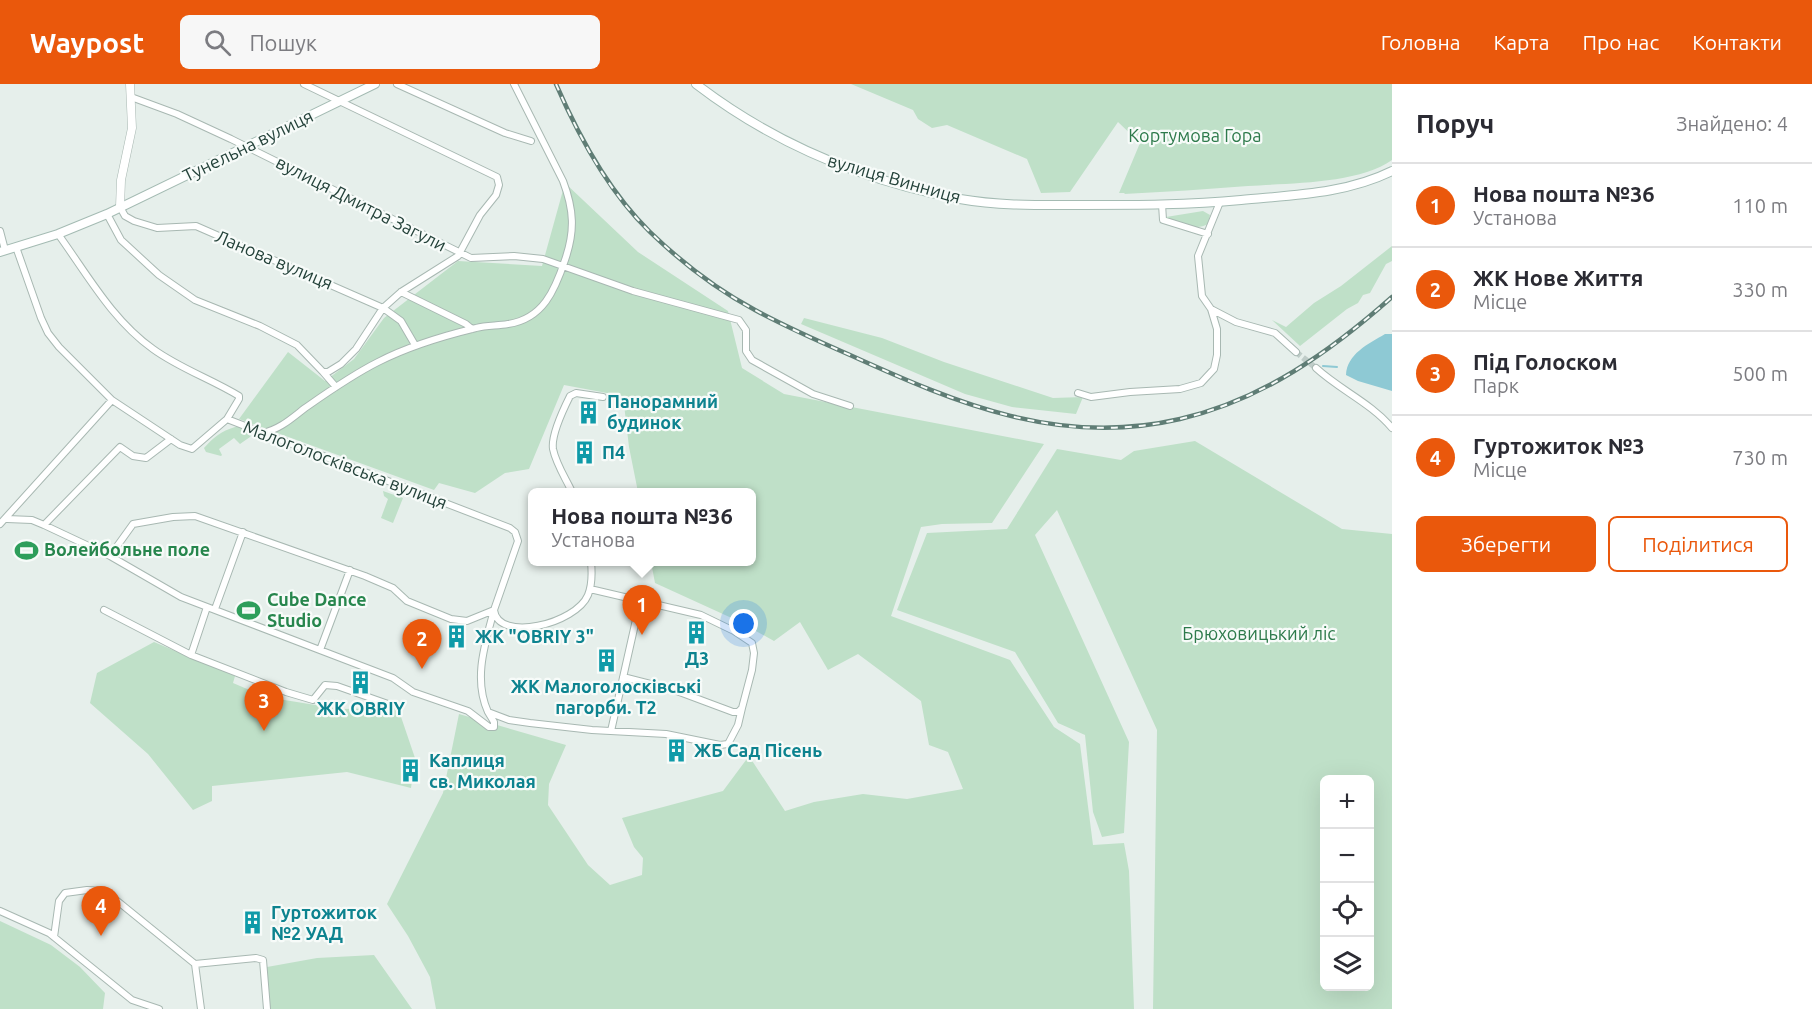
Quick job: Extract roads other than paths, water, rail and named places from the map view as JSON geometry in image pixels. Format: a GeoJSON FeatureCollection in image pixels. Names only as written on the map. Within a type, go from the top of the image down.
{"type":"FeatureCollection","features":[{"type":"Feature","properties":{"kind":"main road","name":"Тунельна вулиця"},"geometry":{"type":"LineString","coordinates":[[3,251],[58,234],[107,214],[375,84]]}},
{"type":"Feature","properties":{"kind":"main road","name":"вулиця Винниця"},"geometry":{"type":"LineString","coordinates":[[696,84],[748,121],[804,151],[922,190],[961,199],[1007,205],[1220,202],[1308,194],[1354,186],[1376,180],[1392,171]]}},
{"type":"Feature","properties":{"kind":"street"},"geometry":{"type":"LineString","coordinates":[[120,207],[122,180],[132,128],[130,84]]}},
{"type":"Feature","properties":{"kind":"street"},"geometry":{"type":"LineString","coordinates":[[304,84],[497,177],[499,182],[496,195],[480,215],[460,254],[402,292],[383,308],[356,349],[341,364],[328,372],[323,372]]}},
{"type":"Feature","properties":{"kind":"street"},"geometry":{"type":"LineString","coordinates":[[397,84],[505,133],[531,141]]}},
{"type":"Feature","properties":{"kind":"street"},"geometry":{"type":"LineString","coordinates":[[262,433],[292,419],[367,368],[415,345],[472,329],[508,324],[529,316],[551,295],[559,281],[572,241],[569,198],[563,181],[514,84]]}},
{"type":"Feature","properties":{"kind":"street","name":"вулиця Дмитра Загули"},"geometry":{"type":"LineString","coordinates":[[131,97],[177,114],[245,146],[460,254]]}},
{"type":"Feature","properties":{"kind":"street"},"geometry":{"type":"LineString","coordinates":[[1078,393],[1092,397],[1180,389],[1201,383],[1214,369],[1217,355],[1217,329],[1211,309],[1202,296],[1198,256],[1220,202]]}},
{"type":"Feature","properties":{"kind":"street"},"geometry":{"type":"LineString","coordinates":[[1162,204],[1163,220],[1208,234]]}},
{"type":"Feature","properties":{"kind":"street","name":"Ланова вулиця"},"geometry":{"type":"LineString","coordinates":[[120,207],[125,216],[156,228],[196,226],[383,308],[401,321],[415,345]]}},
{"type":"Feature","properties":{"kind":"street"},"geometry":{"type":"LineString","coordinates":[[107,214],[121,240],[159,275],[195,300],[260,326],[297,345],[336,387]]}},
{"type":"Feature","properties":{"kind":"street"},"geometry":{"type":"LineString","coordinates":[[0,231],[3,251]]}},
{"type":"Feature","properties":{"kind":"street"},"geometry":{"type":"LineString","coordinates":[[58,234],[97,290],[139,339],[188,370],[238,395],[239,399],[228,420]]}},
{"type":"Feature","properties":{"kind":"street","name":"Малоголосківська вулиця"},"geometry":{"type":"LineString","coordinates":[[16,247],[36,306],[48,333],[59,347],[112,400],[171,439],[192,449],[228,420],[510,528],[515,532],[518,544],[494,610],[481,663],[482,698],[494,722],[494,727],[489,727],[468,711],[413,692],[393,678],[320,650]]}},
{"type":"Feature","properties":{"kind":"street"},"geometry":{"type":"LineString","coordinates":[[460,254],[476,259],[514,256],[536,258],[633,291],[739,320],[746,330],[746,351],[752,360],[813,394],[850,406]]}},
{"type":"Feature","properties":{"kind":"street"},"geometry":{"type":"LineString","coordinates":[[402,292],[472,329]]}},
{"type":"Feature","properties":{"kind":"street"},"geometry":{"type":"LineString","coordinates":[[1211,309],[1236,322],[1275,333],[1296,352]]}},
{"type":"Feature","properties":{"kind":"street"},"geometry":{"type":"LineString","coordinates":[[1316,368],[1332,382],[1376,412],[1392,420]]}},
{"type":"Feature","properties":{"kind":"street"},"geometry":{"type":"LineString","coordinates":[[570,488],[554,453],[552,446],[554,437],[570,396],[576,393],[603,397]]}},
{"type":"Feature","properties":{"kind":"street"},"geometry":{"type":"LineString","coordinates":[[0,524],[7,519],[112,400]]}},
{"type":"Feature","properties":{"kind":"street"},"geometry":{"type":"LineString","coordinates":[[1376,412],[1392,428]]}},
{"type":"Feature","properties":{"kind":"street"},"geometry":{"type":"LineString","coordinates":[[44,525],[120,447],[133,456],[146,458],[171,439]]}},
{"type":"Feature","properties":{"kind":"street"},"geometry":{"type":"LineString","coordinates":[[110,556],[133,524],[173,517],[195,516],[350,570],[393,588],[411,603],[456,621],[467,621],[494,610],[495,616],[504,623],[534,627],[563,619],[575,610],[588,596],[591,566]]}},
{"type":"Feature","properties":{"kind":"street"},"geometry":{"type":"LineString","coordinates":[[7,519],[32,520],[44,525],[110,556],[181,597],[320,650],[350,570]]}},
{"type":"Feature","properties":{"kind":"street"},"geometry":{"type":"LineString","coordinates":[[215,609],[243,532]]}},
{"type":"Feature","properties":{"kind":"street"},"geometry":{"type":"LineString","coordinates":[[488,712],[509,720],[530,723],[666,734],[720,745],[728,744],[734,734],[752,670],[754,652],[752,643],[734,631],[701,615],[590,589]]}},
{"type":"Feature","properties":{"kind":"street"},"geometry":{"type":"LineString","coordinates":[[611,731],[640,602]]}},
{"type":"Feature","properties":{"kind":"street"},"geometry":{"type":"LineString","coordinates":[[191,655],[207,606]]}},
{"type":"Feature","properties":{"kind":"street"},"geometry":{"type":"LineString","coordinates":[[104,610],[191,655],[286,692],[313,700],[325,686],[337,686],[388,704]]}},
{"type":"Feature","properties":{"kind":"street"},"geometry":{"type":"LineString","coordinates":[[623,677],[675,690],[732,712],[738,712],[742,708]]}},
{"type":"Feature","properties":{"kind":"street"},"geometry":{"type":"LineString","coordinates":[[54,937],[59,901],[65,893],[87,890],[105,891],[195,964],[201,1009]]}},
{"type":"Feature","properties":{"kind":"street"},"geometry":{"type":"LineString","coordinates":[[0,911],[54,937],[132,1000],[159,1009]]}},
{"type":"Feature","properties":{"kind":"street"},"geometry":{"type":"LineString","coordinates":[[195,964],[256,958],[264,960],[267,1009]]}},
{"type":"Feature","properties":{"kind":"water"},"geometry":{"type":"Polygon","coordinates":[[[1385,334],[1392,334],[1392,391],[1346,375],[1354,355],[1385,334]]]}},
{"type":"Feature","properties":{"kind":"waterway"},"geometry":{"type":"LineString","coordinates":[[1323,366],[1337,367]]}},
{"type":"Feature","properties":{"kind":"tunnel"},"geometry":{"type":"LineString","coordinates":[[1296,352],[1316,368]]}},
{"type":"Feature","properties":{"kind":"railway"},"geometry":{"type":"LineString","coordinates":[[556,84],[574,124],[621,199],[650,232],[700,274],[741,302],[814,339],[930,390],[1010,416],[1051,424],[1093,428],[1136,426],[1180,419],[1210,411],[1239,400],[1294,372],[1344,337],[1392,297]]}},
{"type":"Feature","properties":{"kind":"place","name":"Панорамний будинок"},"geometry":{"type":"Point","coordinates":[589,412]}},
{"type":"Feature","properties":{"kind":"place","name":"П4"},"geometry":{"type":"Point","coordinates":[584,453]}},
{"type":"Feature","properties":{"kind":"place","name":"Волейбольне поле"},"geometry":{"type":"Point","coordinates":[26,550]}},
{"type":"Feature","properties":{"kind":"place","name":"Cube Dance Studio"},"geometry":{"type":"Point","coordinates":[249,610]}},
{"type":"Feature","properties":{"kind":"place","name":"Д3"},"geometry":{"type":"Point","coordinates":[697,633]}},
{"type":"Feature","properties":{"kind":"place","name":"Нова пошта №36"},"geometry":{"type":"Point","coordinates":[642,635]}},
{"type":"Feature","properties":{"kind":"place","name":"ЖК \"OBRIY 3\""},"geometry":{"type":"Point","coordinates":[457,637]}},
{"type":"Feature","properties":{"kind":"place","name":"ЖК Малоголосківські пагорби. Т2"},"geometry":{"type":"Point","coordinates":[606,661]}},
{"type":"Feature","properties":{"kind":"place","name":"ЖК Нове Життя"},"geometry":{"type":"Point","coordinates":[422,669]}},
{"type":"Feature","properties":{"kind":"place","name":"ЖК OBRIY"},"geometry":{"type":"Point","coordinates":[361,683]}},
{"type":"Feature","properties":{"kind":"place","name":"Під Голоском"},"geometry":{"type":"Point","coordinates":[264,731]}},
{"type":"Feature","properties":{"kind":"place","name":"ЖБ Сад Пісень"},"geometry":{"type":"Point","coordinates":[676,751]}},
{"type":"Feature","properties":{"kind":"place","name":"Каплиця св. Миколая"},"geometry":{"type":"Point","coordinates":[411,771]}},
{"type":"Feature","properties":{"kind":"place","name":"Гуртожиток №2 УАД"},"geometry":{"type":"Point","coordinates":[253,923]}},
{"type":"Feature","properties":{"kind":"place","name":"Гуртожиток №3"},"geometry":{"type":"Point","coordinates":[101,936]}},
{"type":"Feature","properties":{"kind":"park label","name":"Кортумова Гора"},"geometry":{"type":"Point","coordinates":[1195,136]}},
{"type":"Feature","properties":{"kind":"park label","name":"Брюховицький ліс"},"geometry":{"type":"Point","coordinates":[1259,634]}}]}
